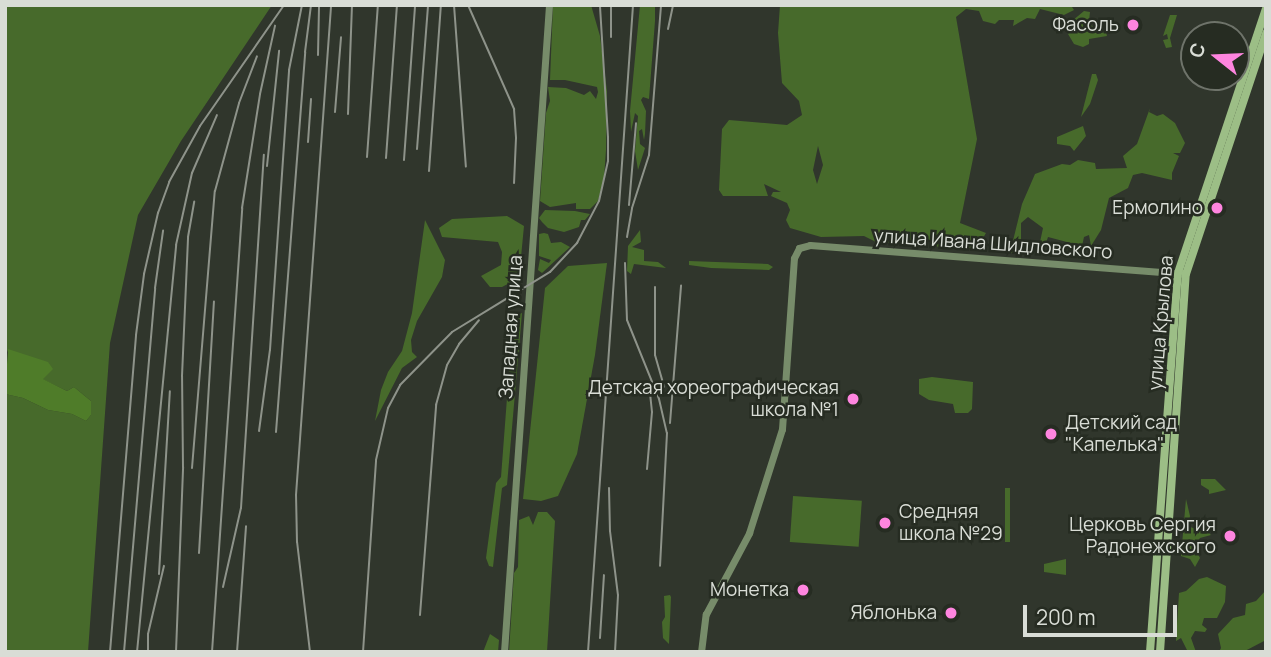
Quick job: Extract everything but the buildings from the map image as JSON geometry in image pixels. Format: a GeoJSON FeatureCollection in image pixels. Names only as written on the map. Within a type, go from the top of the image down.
{"type":"FeatureCollection","features":[{"type":"Feature","properties":{"kind":"main road","name":"улица Крылова"},"geometry":{"type":"LineString","coordinates":[[1150,652],[1182,274],[1266,9]]}},
{"type":"Feature","properties":{"kind":"main road","name":"улица Крылова"},"geometry":{"type":"LineString","coordinates":[[1160,652],[1182,274],[1266,33]]}},
{"type":"Feature","properties":{"kind":"street","name":"Западная улица"},"geometry":{"type":"LineString","coordinates":[[504,652],[550,5]]}},
{"type":"Feature","properties":{"kind":"street","name":"улица Ивана Шидловского"},"geometry":{"type":"LineString","coordinates":[[701,652],[706,614],[749,533],[782,429],[794,258],[799,248],[810,245],[1182,274]]}},
{"type":"Feature","properties":{"kind":"shaded area"},"geometry":{"type":"Polygon","coordinates":[[[5,5],[272,5],[181,141],[138,215],[110,343],[88,652],[5,652],[5,394],[23,398],[48,410],[72,414],[86,421],[91,415],[91,401],[74,387],[67,391],[42,379],[8,350],[5,357],[5,5]]]}},
{"type":"Feature","properties":{"kind":"shaded area"},"geometry":{"type":"Polygon","coordinates":[[[553,5],[591,5],[600,36],[607,91],[606,150],[604,178],[598,201],[590,209],[576,209],[576,203],[550,207],[540,201],[546,113],[550,101],[548,87],[566,88],[584,95],[590,91],[596,99],[598,92],[597,87],[565,80],[550,80],[553,5]]]}},
{"type":"Feature","properties":{"kind":"shaded area"},"geometry":{"type":"Polygon","coordinates":[[[640,5],[655,5],[655,21],[649,99],[643,97],[641,100],[646,111],[644,140],[642,129],[639,131],[640,144],[645,148],[638,170],[635,151],[638,116],[635,113],[631,132],[630,111],[640,5]]]}},
{"type":"Feature","properties":{"kind":"shaded area"},"geometry":{"type":"Polygon","coordinates":[[[780,5],[1072,7],[1074,10],[1064,15],[1040,9],[1035,19],[1027,18],[1013,26],[1014,20],[999,20],[995,24],[983,21],[979,11],[966,9],[956,17],[977,139],[960,223],[986,233],[977,248],[939,248],[930,240],[916,247],[903,241],[894,246],[884,240],[880,244],[864,236],[821,237],[790,228],[786,220],[790,210],[787,203],[771,196],[773,192],[781,192],[764,184],[768,196],[723,196],[719,190],[722,129],[729,120],[787,125],[802,115],[799,101],[782,83],[778,33],[780,5]],[[818,146],[813,170],[817,184],[823,165],[818,146]]]}},
{"type":"Feature","properties":{"kind":"shaded area"},"geometry":{"type":"Polygon","coordinates":[[[1084,11],[1090,12],[1089,21],[1097,34],[1106,32],[1107,36],[1089,39],[1089,44],[1083,47],[1074,44],[1068,34],[1074,30],[1072,21],[1084,11]]]}},
{"type":"Feature","properties":{"kind":"shaded area"},"geometry":{"type":"Polygon","coordinates":[[[1170,15],[1177,15],[1170,38],[1172,47],[1166,48],[1163,40],[1168,39],[1167,34],[1163,36],[1170,15]]]}},
{"type":"Feature","properties":{"kind":"shaded area"},"geometry":{"type":"Polygon","coordinates":[[[1092,74],[1096,74],[1098,80],[1090,104],[1081,117],[1092,74]]]}},
{"type":"Feature","properties":{"kind":"shaded area"},"geometry":{"type":"Polygon","coordinates":[[[1150,108],[1149,112],[1157,116],[1163,114],[1175,123],[1185,143],[1180,153],[1173,153],[1179,156],[1172,180],[1142,173],[1133,175],[1128,188],[1109,198],[1101,230],[1091,246],[1089,235],[1084,237],[1082,246],[1048,237],[1046,243],[1040,242],[1043,228],[1028,217],[1021,223],[1021,250],[1010,253],[1022,204],[1035,174],[1062,164],[1070,165],[1078,160],[1095,163],[1096,169],[1127,168],[1123,156],[1137,144],[1150,108]]]}},
{"type":"Feature","properties":{"kind":"shaded area"},"geometry":{"type":"Polygon","coordinates":[[[1083,126],[1086,136],[1074,151],[1070,146],[1057,144],[1057,137],[1083,126]]]}},
{"type":"Feature","properties":{"kind":"shaded area"},"geometry":{"type":"Polygon","coordinates":[[[545,210],[590,214],[585,220],[581,220],[579,227],[564,232],[548,228],[542,222],[539,218],[545,210]]]}},
{"type":"Feature","properties":{"kind":"shaded area"},"geometry":{"type":"Polygon","coordinates":[[[507,216],[524,226],[519,278],[502,287],[490,287],[481,276],[501,265],[502,252],[498,242],[442,237],[439,228],[452,219],[507,216]]]}},
{"type":"Feature","properties":{"kind":"shaded area"},"geometry":{"type":"Polygon","coordinates":[[[425,220],[445,260],[442,277],[417,321],[411,340],[412,352],[417,357],[402,368],[375,421],[381,390],[388,372],[402,351],[412,313],[425,220]]]}},
{"type":"Feature","properties":{"kind":"shaded area"},"geometry":{"type":"Polygon","coordinates":[[[640,230],[641,242],[632,247],[644,250],[644,261],[658,262],[666,268],[634,264],[631,274],[627,271],[628,246],[640,230]]]}},
{"type":"Feature","properties":{"kind":"shaded area"},"geometry":{"type":"Polygon","coordinates":[[[539,234],[548,234],[551,243],[561,242],[570,247],[542,273],[538,270],[540,259],[549,263],[551,260],[539,256],[539,234]]]}},
{"type":"Feature","properties":{"kind":"shaded area"},"geometry":{"type":"Polygon","coordinates":[[[689,261],[768,264],[773,267],[769,270],[711,268],[689,265],[689,261]]]}},
{"type":"Feature","properties":{"kind":"shaded area"},"geometry":{"type":"Polygon","coordinates":[[[607,263],[595,355],[577,454],[558,496],[541,501],[523,499],[545,288],[568,266],[607,263]]]}},
{"type":"Feature","properties":{"kind":"shaded area"},"geometry":{"type":"Polygon","coordinates":[[[522,313],[507,485],[502,488],[493,567],[489,566],[486,558],[496,483],[501,477],[512,332],[517,315],[522,313]]]}},
{"type":"Feature","properties":{"kind":"shaded area"},"geometry":{"type":"Polygon","coordinates":[[[8,349],[48,362],[53,369],[43,379],[67,391],[74,387],[91,401],[91,415],[86,421],[72,414],[48,410],[23,398],[5,394],[8,349]]]}},
{"type":"Feature","properties":{"kind":"shaded area"},"geometry":{"type":"Polygon","coordinates":[[[932,377],[973,382],[972,409],[968,413],[955,413],[953,404],[929,400],[919,394],[919,379],[932,377]]]}},
{"type":"Feature","properties":{"kind":"shaded area"},"geometry":{"type":"Polygon","coordinates":[[[1201,479],[1215,479],[1226,490],[1209,494],[1209,490],[1201,485],[1201,479]]]}},
{"type":"Feature","properties":{"kind":"shaded area"},"geometry":{"type":"Polygon","coordinates":[[[1005,488],[1010,488],[1010,542],[1005,542],[1005,488]]]}},
{"type":"Feature","properties":{"kind":"shaded area"},"geometry":{"type":"Polygon","coordinates":[[[793,496],[862,501],[859,547],[790,542],[793,496]]]}},
{"type":"Feature","properties":{"kind":"shaded area"},"geometry":{"type":"Polygon","coordinates":[[[1186,499],[1190,516],[1188,526],[1198,530],[1205,529],[1211,535],[1200,538],[1194,546],[1200,558],[1195,567],[1190,559],[1181,556],[1186,499]]]}},
{"type":"Feature","properties":{"kind":"shaded area"},"geometry":{"type":"Polygon","coordinates":[[[538,512],[547,512],[555,521],[547,652],[509,652],[514,573],[518,567],[519,520],[529,516],[533,525],[538,512]]]}},
{"type":"Feature","properties":{"kind":"shaded area"},"geometry":{"type":"Polygon","coordinates":[[[1066,559],[1066,575],[1044,572],[1044,564],[1066,559]]]}},
{"type":"Feature","properties":{"kind":"shaded area"},"geometry":{"type":"Polygon","coordinates":[[[1207,577],[1226,586],[1225,602],[1217,618],[1204,618],[1202,625],[1207,629],[1205,632],[1195,631],[1191,638],[1196,652],[1188,652],[1181,638],[1176,641],[1179,593],[1186,591],[1199,579],[1207,577]]]}},
{"type":"Feature","properties":{"kind":"shaded area"},"geometry":{"type":"Polygon","coordinates":[[[1266,590],[1266,640],[1243,652],[1219,652],[1221,648],[1218,634],[1233,618],[1245,615],[1246,604],[1256,601],[1266,590]]]}},
{"type":"Feature","properties":{"kind":"shaded area"},"geometry":{"type":"Polygon","coordinates":[[[670,595],[669,644],[663,638],[662,622],[665,617],[664,596],[670,595]]]}},
{"type":"Feature","properties":{"kind":"shaded area"},"geometry":{"type":"Polygon","coordinates":[[[490,634],[499,640],[498,652],[483,652],[490,634]]]}},
{"type":"Feature","properties":{"kind":"railway"},"geometry":{"type":"LineString","coordinates":[[110,652],[136,335],[144,274],[158,213],[169,182],[200,126],[284,5]]}},
{"type":"Feature","properties":{"kind":"railway"},"geometry":{"type":"LineString","coordinates":[[259,431],[270,350],[289,70],[302,5]]}},
{"type":"Feature","properties":{"kind":"railway"},"geometry":{"type":"LineString","coordinates":[[276,432],[305,52],[311,5]]}},
{"type":"Feature","properties":{"kind":"railway"},"geometry":{"type":"LineString","coordinates":[[310,652],[297,542],[296,495],[331,5]]}},
{"type":"Feature","properties":{"kind":"railway"},"geometry":{"type":"LineString","coordinates":[[348,114],[352,5]]}},
{"type":"Feature","properties":{"kind":"railway"},"geometry":{"type":"LineString","coordinates":[[367,157],[378,5]]}},
{"type":"Feature","properties":{"kind":"railway"},"geometry":{"type":"LineString","coordinates":[[386,158],[397,5]]}},
{"type":"Feature","properties":{"kind":"railway"},"geometry":{"type":"LineString","coordinates":[[404,160],[415,5]]}},
{"type":"Feature","properties":{"kind":"railway"},"geometry":{"type":"LineString","coordinates":[[417,149],[428,5]]}},
{"type":"Feature","properties":{"kind":"railway"},"geometry":{"type":"LineString","coordinates":[[429,171],[441,5]]}},
{"type":"Feature","properties":{"kind":"railway"},"geometry":{"type":"LineString","coordinates":[[454,5],[466,167]]}},
{"type":"Feature","properties":{"kind":"railway"},"geometry":{"type":"LineString","coordinates":[[468,5],[514,109],[514,183]]}},
{"type":"Feature","properties":{"kind":"railway"},"geometry":{"type":"LineString","coordinates":[[363,652],[376,460],[388,408],[400,385],[452,332],[550,272],[577,243],[599,201],[608,161],[600,5]]}},
{"type":"Feature","properties":{"kind":"railway"},"geometry":{"type":"LineString","coordinates":[[611,5],[611,37]]}},
{"type":"Feature","properties":{"kind":"railway"},"geometry":{"type":"LineString","coordinates":[[588,652],[633,5]]}},
{"type":"Feature","properties":{"kind":"railway"},"geometry":{"type":"LineString","coordinates":[[627,237],[632,208],[649,155],[661,5]]}},
{"type":"Feature","properties":{"kind":"railway"},"geometry":{"type":"LineString","coordinates":[[668,29],[673,5]]}},
{"type":"Feature","properties":{"kind":"railway"},"geometry":{"type":"LineString","coordinates":[[318,55],[319,6]]}},
{"type":"Feature","properties":{"kind":"railway"},"geometry":{"type":"LineString","coordinates":[[212,652],[242,208],[260,94],[275,26]]}},
{"type":"Feature","properties":{"kind":"railway"},"geometry":{"type":"LineString","coordinates":[[335,112],[341,37]]}},
{"type":"Feature","properties":{"kind":"railway"},"geometry":{"type":"LineString","coordinates":[[267,166],[279,51]]}},
{"type":"Feature","properties":{"kind":"railway"},"geometry":{"type":"LineString","coordinates":[[192,468],[215,191],[239,103],[257,56]]}},
{"type":"Feature","properties":{"kind":"railway"},"geometry":{"type":"LineString","coordinates":[[308,142],[311,99]]}},
{"type":"Feature","properties":{"kind":"railway"},"geometry":{"type":"LineString","coordinates":[[137,652],[176,245],[192,173],[217,115]]}},
{"type":"Feature","properties":{"kind":"railway"},"geometry":{"type":"LineString","coordinates":[[629,205],[636,123]]}},
{"type":"Feature","properties":{"kind":"railway"},"geometry":{"type":"LineString","coordinates":[[223,587],[241,508],[264,155]]}},
{"type":"Feature","properties":{"kind":"railway"},"geometry":{"type":"LineString","coordinates":[[176,652],[183,467],[182,376],[188,237],[194,202]]}},
{"type":"Feature","properties":{"kind":"railway"},"geometry":{"type":"LineString","coordinates":[[124,652],[155,288],[163,231]]}},
{"type":"Feature","properties":{"kind":"railway"},"geometry":{"type":"LineString","coordinates":[[625,263],[627,320],[659,399],[667,433],[660,566]]}},
{"type":"Feature","properties":{"kind":"railway"},"geometry":{"type":"LineString","coordinates":[[670,423],[681,285]]}},
{"type":"Feature","properties":{"kind":"railway"},"geometry":{"type":"LineString","coordinates":[[655,287],[655,355],[664,387]]}},
{"type":"Feature","properties":{"kind":"railway"},"geometry":{"type":"LineString","coordinates":[[199,553],[214,301]]}},
{"type":"Feature","properties":{"kind":"railway"},"geometry":{"type":"LineString","coordinates":[[420,615],[436,405],[447,365],[459,344],[479,320]]}},
{"type":"Feature","properties":{"kind":"railway"},"geometry":{"type":"LineString","coordinates":[[159,574],[170,391]]}},
{"type":"Feature","properties":{"kind":"railway"},"geometry":{"type":"LineString","coordinates":[[647,469],[652,412],[650,392]]}},
{"type":"Feature","properties":{"kind":"railway"},"geometry":{"type":"LineString","coordinates":[[609,488],[610,531],[618,595],[615,652]]}},
{"type":"Feature","properties":{"kind":"railway"},"geometry":{"type":"LineString","coordinates":[[237,652],[246,526]]}},
{"type":"Feature","properties":{"kind":"railway"},"geometry":{"type":"LineString","coordinates":[[148,652],[148,634],[164,566]]}},
{"type":"Feature","properties":{"kind":"railway"},"geometry":{"type":"LineString","coordinates":[[600,638],[604,575]]}},
{"type":"Feature","properties":{"kind":"place","name":"Фасоль"},"geometry":{"type":"Point","coordinates":[1133,25]}},
{"type":"Feature","properties":{"kind":"place","name":"Ермолино"},"geometry":{"type":"Point","coordinates":[1217,208]}},
{"type":"Feature","properties":{"kind":"place","name":"Детская хореографическая школа №1"},"geometry":{"type":"Point","coordinates":[853,399]}},
{"type":"Feature","properties":{"kind":"place","name":"Детский сад \"Капелька\""},"geometry":{"type":"Point","coordinates":[1051,434]}},
{"type":"Feature","properties":{"kind":"place","name":"Средняя школа №29"},"geometry":{"type":"Point","coordinates":[885,523]}},
{"type":"Feature","properties":{"kind":"place","name":"Церковь Сергия Радонежского"},"geometry":{"type":"Point","coordinates":[1230,536]}},
{"type":"Feature","properties":{"kind":"place","name":"Монетка"},"geometry":{"type":"Point","coordinates":[803,590]}},
{"type":"Feature","properties":{"kind":"place","name":"Яблонька"},"geometry":{"type":"Point","coordinates":[951,613]}}]}
